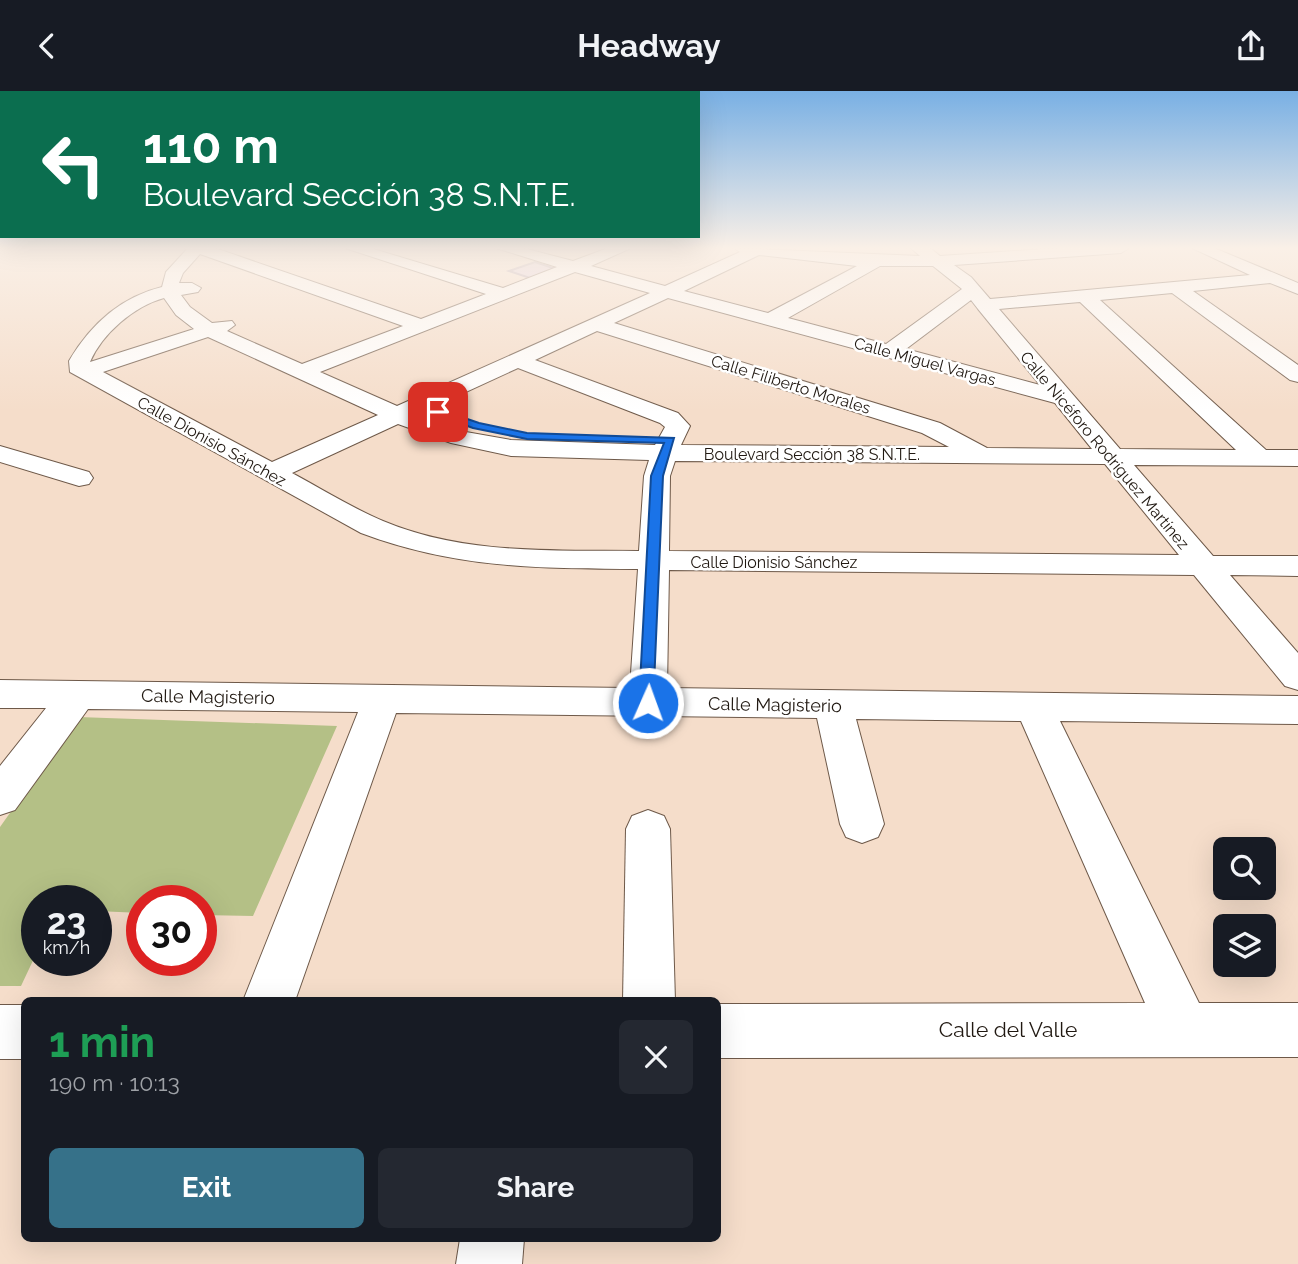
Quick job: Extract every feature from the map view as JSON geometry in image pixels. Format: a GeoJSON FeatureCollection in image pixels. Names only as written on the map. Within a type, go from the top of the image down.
{"type":"FeatureCollection","features":[{"type":"Feature","properties":{"kind":"street"},"geometry":{"type":"LineString","coordinates":[[136,303],[127,306],[78,359],[78,367],[84,371],[219,327]]}},
{"type":"Feature","properties":{"kind":"street","name":"Boulevard Sección 38 S.N.T.E."},"geometry":{"type":"LineString","coordinates":[[174,303],[186,316],[322,363],[408,410],[485,445],[541,450],[957,440],[1105,449],[1252,451],[1298,458]]}},
{"type":"Feature","properties":{"kind":"street","name":"Boulevard Sección 38 S.N.T.E."},"geometry":{"type":"LineString","coordinates":[[200,303],[219,327],[301,372],[408,410]]}},
{"type":"Feature","properties":{"kind":"street"},"geometry":{"type":"LineString","coordinates":[[357,303],[420,325]]}},
{"type":"Feature","properties":{"kind":"street"},"geometry":{"type":"LineString","coordinates":[[301,372],[478,303]]}},
{"type":"Feature","properties":{"kind":"street"},"geometry":{"type":"LineString","coordinates":[[271,473],[643,303]]}},
{"type":"Feature","properties":{"kind":"street","name":"Calle Miguel Vargas"},"geometry":{"type":"LineString","coordinates":[[706,303],[1063,398]]}},
{"type":"Feature","properties":{"kind":"street"},"geometry":{"type":"LineString","coordinates":[[770,320],[801,303]]}},
{"type":"Feature","properties":{"kind":"street"},"geometry":{"type":"LineString","coordinates":[[889,352],[971,303]]}},
{"type":"Feature","properties":{"kind":"street","name":"Calle Nicéforo Rodríguez Martínez"},"geometry":{"type":"LineString","coordinates":[[983,303],[1298,677]]}},
{"type":"Feature","properties":{"kind":"street"},"geometry":{"type":"LineString","coordinates":[[1092,303],[1252,451]]}},
{"type":"Feature","properties":{"kind":"street"},"geometry":{"type":"LineString","coordinates":[[1198,303],[1298,375]]}},
{"type":"Feature","properties":{"kind":"street","name":"Calle Filiberto Morales"},"geometry":{"type":"LineString","coordinates":[[597,324],[931,428],[981,455]]}},
{"type":"Feature","properties":{"kind":"street"},"geometry":{"type":"LineString","coordinates":[[516,360],[669,418],[678,426],[667,446],[657,476],[648,703]]}},
{"type":"Feature","properties":{"kind":"street","name":"Calle Dionisio Sánchez"},"geometry":{"type":"LineString","coordinates":[[84,371],[371,527],[422,545],[484,557],[652,561],[1202,565]]}},
{"type":"Feature","properties":{"kind":"street","name":"Boulevard Sección 38 S.N.T.E."},"geometry":{"type":"LineString","coordinates":[[1252,451],[1298,444]]}},
{"type":"Feature","properties":{"kind":"street","name":"Boulevard Sección 38 S.N.T.E."},"geometry":{"type":"LineString","coordinates":[[667,446],[981,455],[1105,449]]}},
{"type":"Feature","properties":{"kind":"street"},"geometry":{"type":"LineString","coordinates":[[0,454],[79,478]]}},
{"type":"Feature","properties":{"kind":"street"},"geometry":{"type":"LineString","coordinates":[[1202,565],[1298,566]]}},
{"type":"Feature","properties":{"kind":"street","name":"Calle Magisterio"},"geometry":{"type":"LineString","coordinates":[[0,694],[1298,710]]}},
{"type":"Feature","properties":{"kind":"street"},"geometry":{"type":"LineString","coordinates":[[0,797],[78,695]]}},
{"type":"Feature","properties":{"kind":"street"},"geometry":{"type":"LineString","coordinates":[[270,997],[382,699]]}},
{"type":"Feature","properties":{"kind":"street"},"geometry":{"type":"LineString","coordinates":[[833,706],[862,824]]}},
{"type":"Feature","properties":{"kind":"street"},"geometry":{"type":"LineString","coordinates":[[1034,707],[1184,1030]]}},
{"type":"Feature","properties":{"kind":"street"},"geometry":{"type":"LineString","coordinates":[[648,829],[649,997]]}},
{"type":"Feature","properties":{"kind":"street","name":"Calle del Valle"},"geometry":{"type":"LineString","coordinates":[[721,1031],[1298,1030]]}},
{"type":"Feature","properties":{"kind":"street"},"geometry":{"type":"LineString","coordinates":[[0,1032],[21,1032]]}},
{"type":"Feature","properties":{"kind":"street"},"geometry":{"type":"LineString","coordinates":[[489,1264],[492,1242]]}},
{"type":"Feature","properties":{"kind":"green space"},"geometry":{"type":"Polygon","coordinates":[[[78,717],[337,726],[253,916],[217,915],[217,885],[126,885],[126,912],[112,912],[112,885],[21,885],[21,976],[26,976],[21,986],[0,986],[0,827],[78,717]]]}},
{"type":"Feature","properties":{"kind":"route"},"geometry":{"type":"LineString","coordinates":[[438,412],[477,426],[527,436],[670,440],[657,476],[648,703]]}}]}
